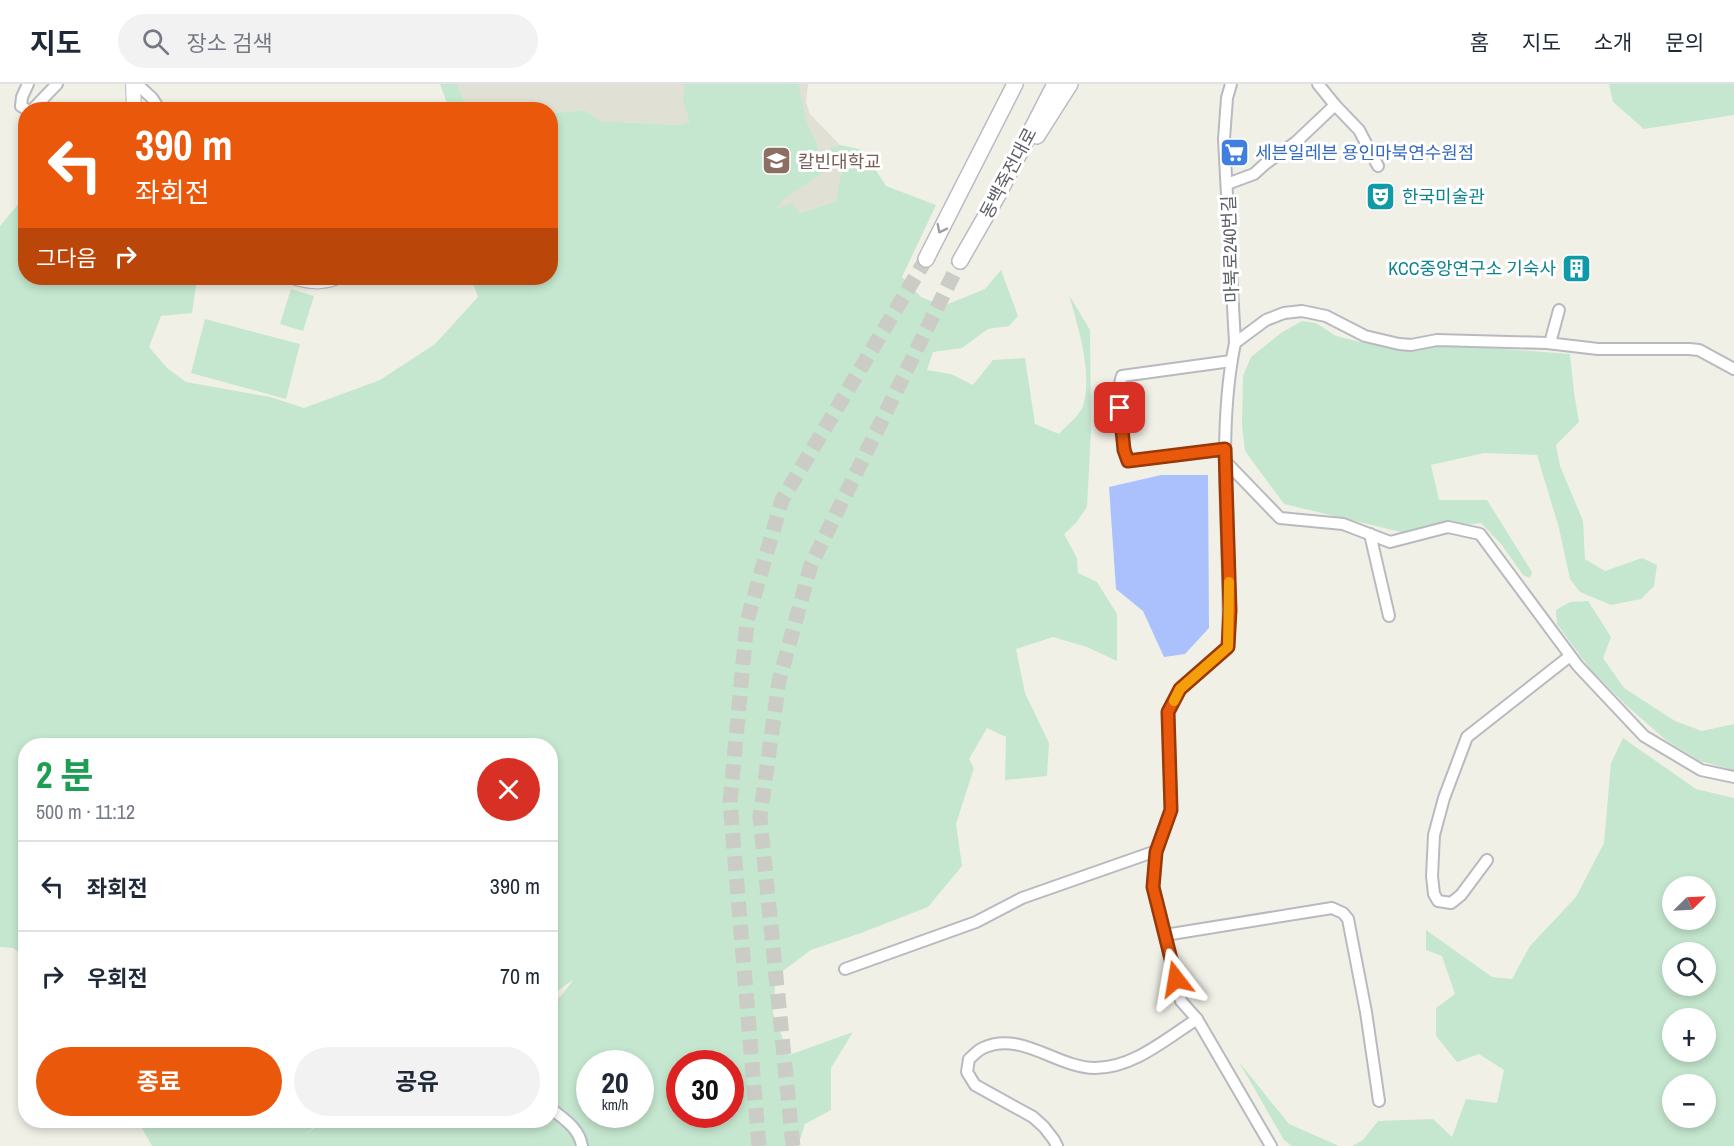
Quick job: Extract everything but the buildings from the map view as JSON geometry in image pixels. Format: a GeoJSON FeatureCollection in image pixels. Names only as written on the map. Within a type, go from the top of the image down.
{"type":"FeatureCollection","features":[{"type":"Feature","properties":{"kind":"main road"},"geometry":{"type":"LineString","coordinates":[[959,193],[986,122],[1004,84]]}},
{"type":"Feature","properties":{"kind":"main road","name":"동백죽전대로"},"geometry":{"type":"LineString","coordinates":[[926,258],[1015,84]]}},
{"type":"Feature","properties":{"kind":"main road","name":"동백죽전대로"},"geometry":{"type":"LineString","coordinates":[[960,261],[999,193],[1055,84]]}},
{"type":"Feature","properties":{"kind":"main road"},"geometry":{"type":"LineString","coordinates":[[999,193],[1070,84]]}},
{"type":"Feature","properties":{"kind":"street"},"geometry":{"type":"LineString","coordinates":[[21,102],[28,84]]}},
{"type":"Feature","properties":{"kind":"street"},"geometry":{"type":"LineString","coordinates":[[40,102],[57,84]]}},
{"type":"Feature","properties":{"kind":"street"},"geometry":{"type":"LineString","coordinates":[[134,102],[135,84]]}},
{"type":"Feature","properties":{"kind":"street"},"geometry":{"type":"LineString","coordinates":[[135,84],[155,102]]}},
{"type":"Feature","properties":{"kind":"street","name":"마북로240번길"},"geometry":{"type":"LineString","coordinates":[[1232,84],[1227,98],[1224,139],[1234,343],[1225,449],[1230,610],[1228,647],[1180,689],[1168,712],[1171,810],[1156,852],[1153,887],[1181,1001],[1197,1019],[1271,1146]]}},
{"type":"Feature","properties":{"kind":"street"},"geometry":{"type":"LineString","coordinates":[[1318,84],[1359,130],[1378,166]]}},
{"type":"Feature","properties":{"kind":"street"},"geometry":{"type":"LineString","coordinates":[[1227,184],[1254,174],[1296,142],[1335,105]]}},
{"type":"Feature","properties":{"kind":"street"},"geometry":{"type":"LineString","coordinates":[[1550,343],[1558,310]]}},
{"type":"Feature","properties":{"kind":"street"},"geometry":{"type":"LineString","coordinates":[[1234,343],[1266,320],[1284,313],[1302,311],[1326,316],[1365,336],[1399,344],[1411,345],[1437,339],[1550,343],[1598,349],[1699,350],[1734,369]]}},
{"type":"Feature","properties":{"kind":"street"},"geometry":{"type":"LineString","coordinates":[[1225,449],[1128,461],[1124,450],[1118,387],[1122,376],[1231,361]]}},
{"type":"Feature","properties":{"kind":"street"},"geometry":{"type":"LineString","coordinates":[[1226,461],[1280,518],[1343,524],[1390,542],[1448,528],[1480,534],[1570,656],[1644,736],[1701,770],[1734,777]]}},
{"type":"Feature","properties":{"kind":"street"},"geometry":{"type":"LineString","coordinates":[[1370,534],[1389,616]]}},
{"type":"Feature","properties":{"kind":"street"},"geometry":{"type":"LineString","coordinates":[[1487,860],[1461,895],[1451,903],[1438,901],[1434,894],[1432,876],[1434,835],[1444,798],[1467,737],[1570,656]]}},
{"type":"Feature","properties":{"kind":"street"},"geometry":{"type":"LineString","coordinates":[[845,969],[976,922],[1022,898],[1156,852]]}},
{"type":"Feature","properties":{"kind":"street"},"geometry":{"type":"LineString","coordinates":[[1165,935],[1332,908],[1342,913],[1348,919],[1379,1101]]}},
{"type":"Feature","properties":{"kind":"street"},"geometry":{"type":"LineString","coordinates":[[1057,1146],[1049,1133],[1033,1117],[975,1085],[967,1072],[969,1059],[983,1048],[1005,1042],[1095,1068],[1128,1062],[1197,1019]]}},
{"type":"Feature","properties":{"kind":"street"},"geometry":{"type":"LineString","coordinates":[[558,1114],[573,1126],[582,1146]]}},
{"type":"Feature","properties":{"kind":"shaded area","name":"칼빈대학교"},"geometry":{"type":"Polygon","coordinates":[[[457,84],[808,84],[806,102],[810,114],[840,145],[827,149],[841,171],[836,201],[800,213],[749,222],[690,123],[680,125],[600,121],[585,110],[558,112],[558,102],[464,102],[457,84]]]}},
{"type":"Feature","properties":{"kind":"green space"},"geometry":{"type":"Polygon","coordinates":[[[440,84],[457,84],[464,102],[446,102],[440,84]]]}},
{"type":"Feature","properties":{"kind":"green space"},"geometry":{"type":"Polygon","coordinates":[[[685,84],[798,84],[808,127],[816,141],[819,154],[833,166],[785,198],[775,210],[791,203],[800,213],[836,201],[841,171],[827,149],[840,145],[863,150],[886,186],[936,205],[902,277],[921,297],[943,306],[985,289],[1001,270],[1018,316],[1009,326],[988,329],[962,348],[933,352],[927,370],[951,374],[973,385],[993,360],[1025,358],[1035,424],[1059,434],[1076,417],[1083,406],[1086,393],[1083,350],[1069,295],[1090,330],[1091,430],[1087,507],[1076,523],[1064,534],[1077,558],[1078,573],[1097,582],[1117,614],[1117,661],[1087,647],[1053,637],[1016,649],[1025,693],[1049,743],[1047,776],[1005,780],[1006,737],[987,728],[969,759],[974,768],[956,824],[962,866],[928,907],[811,950],[776,976],[773,1013],[789,1055],[853,1032],[831,1068],[831,1110],[805,1124],[798,1146],[152,1146],[142,1128],[313,1128],[307,1133],[315,1128],[558,1128],[558,998],[574,979],[558,991],[558,738],[18,738],[18,952],[13,948],[0,947],[0,226],[18,204],[18,285],[196,285],[192,313],[161,316],[149,347],[167,368],[186,382],[270,397],[304,408],[380,380],[435,344],[478,297],[474,285],[558,285],[558,112],[585,110],[600,121],[680,125],[690,122],[683,101],[685,84]]]}},
{"type":"Feature","properties":{"kind":"green space"},"geometry":{"type":"Polygon","coordinates":[[[1609,84],[1734,84],[1734,115],[1644,129],[1613,102],[1609,84]]]}},
{"type":"Feature","properties":{"kind":"green space"},"geometry":{"type":"Polygon","coordinates":[[[291,289],[314,296],[303,331],[280,324],[291,289]]]}},
{"type":"Feature","properties":{"kind":"green space"},"geometry":{"type":"Polygon","coordinates":[[[205,319],[300,344],[286,399],[191,373],[205,319]]]}},
{"type":"Feature","properties":{"kind":"green space"},"geometry":{"type":"Polygon","coordinates":[[[1302,321],[1316,323],[1336,336],[1411,350],[1450,345],[1570,354],[1579,422],[1556,445],[1560,466],[1583,521],[1585,559],[1605,571],[1642,558],[1657,565],[1654,586],[1641,599],[1611,605],[1580,592],[1570,579],[1559,528],[1537,455],[1484,453],[1431,465],[1439,500],[1487,500],[1532,572],[1530,578],[1523,575],[1501,544],[1481,523],[1405,533],[1284,504],[1245,451],[1242,424],[1243,376],[1251,357],[1281,333],[1302,321]]]}},
{"type":"Feature","properties":{"kind":"green space"},"geometry":{"type":"Polygon","coordinates":[[[1588,601],[1611,637],[1603,658],[1624,688],[1675,721],[1702,731],[1734,724],[1734,770],[1700,761],[1667,741],[1590,669],[1557,624],[1556,610],[1570,602],[1588,601]]]}},
{"type":"Feature","properties":{"kind":"green space"},"geometry":{"type":"Polygon","coordinates":[[[1623,738],[1696,789],[1734,798],[1734,1146],[1352,1146],[1363,1140],[1378,1121],[1433,1119],[1452,1137],[1466,1099],[1497,1103],[1504,1070],[1479,1054],[1457,1062],[1436,1036],[1436,1008],[1455,994],[1442,956],[1426,950],[1426,930],[1492,977],[1512,979],[1530,946],[1576,897],[1604,843],[1611,763],[1623,738]]]}},
{"type":"Feature","properties":{"kind":"green space"},"geometry":{"type":"Polygon","coordinates":[[[1239,1062],[1289,1124],[1339,1146],[1292,1146],[1284,1140],[1239,1062]]]}},
{"type":"Feature","properties":{"kind":"water"},"geometry":{"type":"Polygon","coordinates":[[[1161,475],[1208,475],[1209,628],[1185,654],[1164,657],[1143,611],[1116,589],[1109,487],[1161,475]]]}},
{"type":"Feature","properties":{"kind":"tunnel"},"geometry":{"type":"LineString","coordinates":[[759,1146],[730,802],[747,621],[782,500],[926,259]]}},
{"type":"Feature","properties":{"kind":"tunnel"},"geometry":{"type":"LineString","coordinates":[[793,1146],[760,817],[779,681],[811,565],[960,261]]}},
{"type":"Feature","properties":{"kind":"slow traffic"},"geometry":{"type":"LineString","coordinates":[[1174,701],[1180,689],[1228,647],[1229,582]]}},
{"type":"Feature","properties":{"kind":"place","name":"세븐일레븐 용인마북연수원점"},"geometry":{"type":"Point","coordinates":[1234,152]}},
{"type":"Feature","properties":{"kind":"place","name":"칼빈대학교"},"geometry":{"type":"Point","coordinates":[777,161]}},
{"type":"Feature","properties":{"kind":"place","name":"한국미술관"},"geometry":{"type":"Point","coordinates":[1381,196]}},
{"type":"Feature","properties":{"kind":"place","name":"KCC중앙연구소 기숙사"},"geometry":{"type":"Point","coordinates":[1577,268]}},
{"type":"Feature","properties":{"kind":"route"},"geometry":{"type":"LineString","coordinates":[[1120,408],[1124,450],[1128,461],[1225,449],[1230,610],[1228,647],[1180,689],[1168,712],[1171,810],[1156,852],[1153,887],[1176,979]]}}]}
